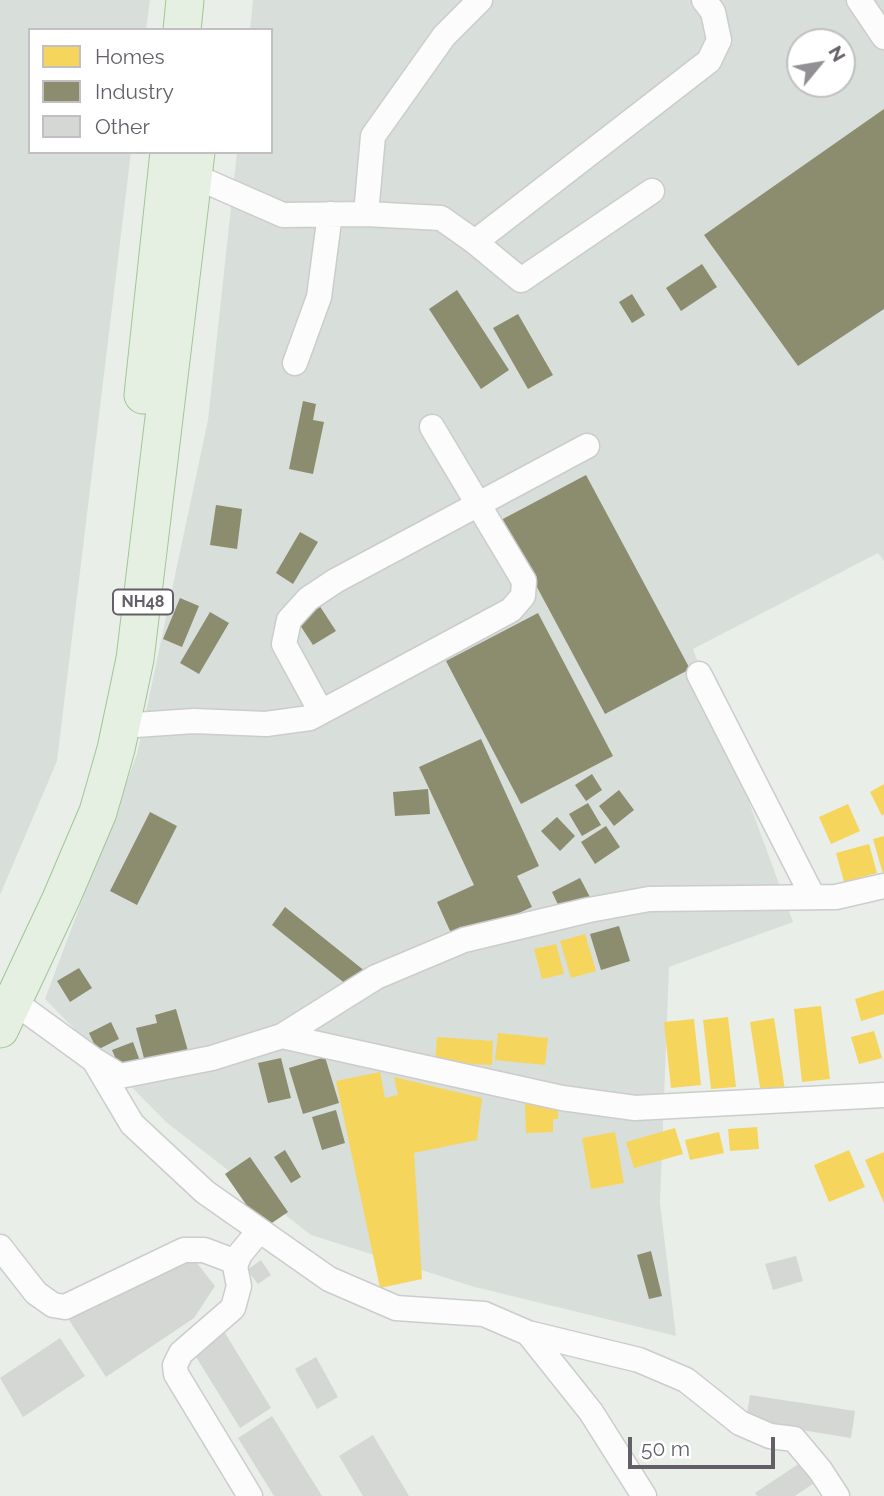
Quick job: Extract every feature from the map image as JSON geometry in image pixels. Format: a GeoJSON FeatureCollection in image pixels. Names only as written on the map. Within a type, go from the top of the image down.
{"type":"FeatureCollection","features":[{"type":"Feature","properties":{"kind":"highway"},"geometry":{"type":"LineString","coordinates":[[182,28],[185,0]]}},
{"type":"Feature","properties":{"kind":"highway"},"geometry":{"type":"LineString","coordinates":[[207,28],[210,0]]}},
{"type":"Feature","properties":{"kind":"highway","name":"NH48"},"geometry":{"type":"LineString","coordinates":[[3,1001],[44,939],[98,812],[121,726],[141,619],[187,160]]}},
{"type":"Feature","properties":{"kind":"highway","name":"NH48"},"geometry":{"type":"LineString","coordinates":[[3,1001],[76,803],[93,743],[112,655],[187,160]]}},
{"type":"Feature","properties":{"kind":"street"},"geometry":{"type":"LineString","coordinates":[[366,214],[373,136],[444,36],[480,0]]}},
{"type":"Feature","properties":{"kind":"street"},"geometry":{"type":"LineString","coordinates":[[475,242],[709,61],[719,40],[713,12],[704,0]]}},
{"type":"Feature","properties":{"kind":"street"},"geometry":{"type":"LineString","coordinates":[[859,0],[884,37]]}},
{"type":"Feature","properties":{"kind":"street"},"geometry":{"type":"LineString","coordinates":[[187,160],[283,215],[366,214],[441,218],[521,280],[652,191]]}},
{"type":"Feature","properties":{"kind":"street"},"geometry":{"type":"LineString","coordinates":[[295,363],[319,297],[330,214]]}},
{"type":"Feature","properties":{"kind":"street"},"geometry":{"type":"LineString","coordinates":[[121,726],[194,721],[266,724],[310,718],[511,610],[523,596],[524,581],[432,427]]}},
{"type":"Feature","properties":{"kind":"street"},"geometry":{"type":"LineString","coordinates":[[321,712],[284,644],[289,620],[307,599],[335,581],[587,446]]}},
{"type":"Feature","properties":{"kind":"street"},"geometry":{"type":"LineString","coordinates":[[699,674],[813,897]]}},
{"type":"Feature","properties":{"kind":"street"},"geometry":{"type":"LineString","coordinates":[[3,1001],[120,1076],[212,1058],[282,1035],[376,977],[464,940],[649,899],[836,897],[884,887]]}},
{"type":"Feature","properties":{"kind":"street"},"geometry":{"type":"LineString","coordinates":[[282,1035],[562,1098],[635,1108],[884,1096]]}},
{"type":"Feature","properties":{"kind":"street"},"geometry":{"type":"LineString","coordinates":[[94,1060],[132,1124],[205,1192],[329,1279],[396,1308],[484,1314],[528,1333],[639,1360],[686,1380],[740,1423],[770,1436],[794,1439],[837,1496]]}},
{"type":"Feature","properties":{"kind":"street"},"geometry":{"type":"LineString","coordinates":[[250,1496],[176,1374],[181,1353],[233,1308],[238,1295],[236,1262],[259,1231]]}},
{"type":"Feature","properties":{"kind":"street"},"geometry":{"type":"LineString","coordinates":[[0,1247],[36,1293],[53,1305],[65,1307],[184,1250],[204,1250],[236,1262]]}},
{"type":"Feature","properties":{"kind":"street"},"geometry":{"type":"LineString","coordinates":[[528,1333],[591,1412],[644,1496]]}},
{"type":"Feature","properties":{"kind":"shaded area"},"geometry":{"type":"Polygon","coordinates":[[[0,0],[150,0],[146,28],[28,28],[28,154],[131,154],[57,761],[0,895],[0,0]]]}},
{"type":"Feature","properties":{"kind":"shaded area"},"geometry":{"type":"Polygon","coordinates":[[[253,0],[884,0],[884,561],[878,553],[693,649],[793,922],[669,967],[660,1203],[676,1336],[475,1287],[311,1235],[166,1122],[45,999],[137,754],[208,420],[237,154],[273,154],[273,28],[250,28],[253,0]]]}},
{"type":"Feature","properties":{"kind":"building: Homes"},"geometry":{"type":"Polygon","coordinates":[[[884,784],[884,814],[882,816],[870,792],[884,784]]]}},
{"type":"Feature","properties":{"kind":"building: Homes"},"geometry":{"type":"Polygon","coordinates":[[[848,804],[860,831],[831,844],[819,817],[848,804]]]}},
{"type":"Feature","properties":{"kind":"building: Homes"},"geometry":{"type":"Polygon","coordinates":[[[884,836],[884,874],[883,874],[873,839],[884,836]]]}},
{"type":"Feature","properties":{"kind":"building: Homes"},"geometry":{"type":"Polygon","coordinates":[[[869,844],[877,873],[844,882],[836,853],[869,844]]]}},
{"type":"Feature","properties":{"kind":"building: Homes"},"geometry":{"type":"Polygon","coordinates":[[[585,934],[596,971],[571,978],[560,941],[585,934]]]}},
{"type":"Feature","properties":{"kind":"building: Homes"},"geometry":{"type":"Polygon","coordinates":[[[556,944],[564,974],[542,979],[534,949],[556,944]]]}},
{"type":"Feature","properties":{"kind":"building: Homes"},"geometry":{"type":"Polygon","coordinates":[[[884,990],[884,1014],[861,1021],[855,999],[884,990]]]}},
{"type":"Feature","properties":{"kind":"building: Homes"},"geometry":{"type":"Polygon","coordinates":[[[821,1006],[830,1079],[802,1082],[794,1009],[821,1006]]]}},
{"type":"Feature","properties":{"kind":"building: Homes"},"geometry":{"type":"Polygon","coordinates":[[[728,1017],[736,1087],[711,1089],[703,1020],[728,1017]]]}},
{"type":"Feature","properties":{"kind":"building: Homes"},"geometry":{"type":"Polygon","coordinates":[[[774,1018],[785,1090],[761,1094],[750,1022],[774,1018]]]}},
{"type":"Feature","properties":{"kind":"building: Homes"},"geometry":{"type":"Polygon","coordinates":[[[694,1019],[701,1085],[671,1088],[664,1022],[694,1019]]]}},
{"type":"Feature","properties":{"kind":"building: Homes"},"geometry":{"type":"Polygon","coordinates":[[[874,1031],[882,1058],[859,1064],[851,1037],[874,1031]]]}},
{"type":"Feature","properties":{"kind":"building: Homes"},"geometry":{"type":"Polygon","coordinates":[[[498,1033],[548,1038],[545,1065],[495,1060],[498,1033]]]}},
{"type":"Feature","properties":{"kind":"building: Homes"},"geometry":{"type":"Polygon","coordinates":[[[437,1037],[493,1041],[492,1065],[435,1062],[437,1037]]]}},
{"type":"Feature","properties":{"kind":"building: Homes"},"geometry":{"type":"Polygon","coordinates":[[[380,1072],[385,1098],[398,1095],[394,1077],[482,1098],[477,1140],[414,1153],[422,1279],[380,1288],[336,1081],[380,1072]]]}},
{"type":"Feature","properties":{"kind":"building: Homes"},"geometry":{"type":"Polygon","coordinates":[[[525,1104],[558,1104],[558,1119],[553,1119],[553,1132],[526,1133],[525,1104]]]}},
{"type":"Feature","properties":{"kind":"building: Homes"},"geometry":{"type":"Polygon","coordinates":[[[757,1127],[759,1149],[730,1151],[728,1129],[757,1127]]]}},
{"type":"Feature","properties":{"kind":"building: Homes"},"geometry":{"type":"Polygon","coordinates":[[[675,1128],[683,1154],[634,1168],[626,1142],[675,1128]]]}},
{"type":"Feature","properties":{"kind":"building: Homes"},"geometry":{"type":"Polygon","coordinates":[[[615,1132],[624,1183],[591,1189],[582,1138],[615,1132]]]}},
{"type":"Feature","properties":{"kind":"building: Homes"},"geometry":{"type":"Polygon","coordinates":[[[719,1132],[724,1153],[690,1160],[685,1140],[719,1132]]]}},
{"type":"Feature","properties":{"kind":"building: Homes"},"geometry":{"type":"Polygon","coordinates":[[[849,1150],[865,1187],[829,1202],[814,1165],[849,1150]]]}},
{"type":"Feature","properties":{"kind":"building: Homes"},"geometry":{"type":"Polygon","coordinates":[[[884,1152],[884,1203],[865,1160],[884,1152]]]}},
{"type":"Feature","properties":{"kind":"building: Industry"},"geometry":{"type":"Polygon","coordinates":[[[884,109],[884,309],[798,366],[704,235],[884,109]]]}},
{"type":"Feature","properties":{"kind":"building: Industry"},"geometry":{"type":"Polygon","coordinates":[[[702,264],[717,287],[681,311],[666,288],[702,264]]]}},
{"type":"Feature","properties":{"kind":"building: Industry"},"geometry":{"type":"Polygon","coordinates":[[[457,290],[509,370],[481,389],[429,309],[457,290]]]}},
{"type":"Feature","properties":{"kind":"building: Industry"},"geometry":{"type":"Polygon","coordinates":[[[632,294],[645,315],[632,323],[619,302],[632,294]]]}},
{"type":"Feature","properties":{"kind":"building: Industry"},"geometry":{"type":"Polygon","coordinates":[[[518,314],[553,375],[528,389],[493,328],[518,314]]]}},
{"type":"Feature","properties":{"kind":"building: Industry"},"geometry":{"type":"Polygon","coordinates":[[[303,401],[316,404],[313,420],[324,422],[313,474],[289,469],[303,401]]]}},
{"type":"Feature","properties":{"kind":"building: Industry"},"geometry":{"type":"Polygon","coordinates":[[[586,475],[690,669],[605,714],[501,520],[586,475]]]}},
{"type":"Feature","properties":{"kind":"building: Industry"},"geometry":{"type":"Polygon","coordinates":[[[216,505],[242,509],[237,549],[210,545],[216,505]]]}},
{"type":"Feature","properties":{"kind":"building: Industry"},"geometry":{"type":"Polygon","coordinates":[[[300,532],[318,542],[293,584],[276,573],[300,532]]]}},
{"type":"Feature","properties":{"kind":"building: Industry"},"geometry":{"type":"Polygon","coordinates":[[[180,598],[199,606],[182,647],[163,639],[180,598]]]}},
{"type":"Feature","properties":{"kind":"building: Industry"},"geometry":{"type":"Polygon","coordinates":[[[319,605],[336,631],[313,645],[296,619],[319,605]]]}},
{"type":"Feature","properties":{"kind":"building: Industry"},"geometry":{"type":"Polygon","coordinates":[[[210,612],[229,623],[199,674],[180,663],[210,612]]]}},
{"type":"Feature","properties":{"kind":"building: Industry"},"geometry":{"type":"Polygon","coordinates":[[[538,613],[613,756],[521,804],[446,661],[538,613]]]}},
{"type":"Feature","properties":{"kind":"building: Industry"},"geometry":{"type":"Polygon","coordinates":[[[481,739],[539,866],[517,876],[532,907],[455,942],[437,902],[474,885],[419,767],[481,739]]]}},
{"type":"Feature","properties":{"kind":"building: Industry"},"geometry":{"type":"Polygon","coordinates":[[[592,774],[602,790],[586,801],[575,785],[592,774]]]}},
{"type":"Feature","properties":{"kind":"building: Industry"},"geometry":{"type":"Polygon","coordinates":[[[428,789],[430,814],[395,816],[393,792],[428,789]]]}},
{"type":"Feature","properties":{"kind":"building: Industry"},"geometry":{"type":"Polygon","coordinates":[[[619,790],[634,810],[614,826],[599,806],[619,790]]]}},
{"type":"Feature","properties":{"kind":"building: Industry"},"geometry":{"type":"Polygon","coordinates":[[[588,803],[601,825],[582,836],[569,814],[588,803]]]}},
{"type":"Feature","properties":{"kind":"building: Industry"},"geometry":{"type":"Polygon","coordinates":[[[150,812],[177,826],[137,905],[110,891],[150,812]]]}},
{"type":"Feature","properties":{"kind":"building: Industry"},"geometry":{"type":"Polygon","coordinates":[[[557,817],[575,836],[560,851],[541,831],[557,817]]]}},
{"type":"Feature","properties":{"kind":"building: Industry"},"geometry":{"type":"Polygon","coordinates":[[[606,826],[620,847],[595,864],[581,842],[606,826]]]}},
{"type":"Feature","properties":{"kind":"building: Industry"},"geometry":{"type":"Polygon","coordinates":[[[580,878],[591,899],[562,913],[552,892],[580,878]]]}},
{"type":"Feature","properties":{"kind":"building: Industry"},"geometry":{"type":"Polygon","coordinates":[[[285,907],[366,972],[352,989],[272,925],[285,907]]]}},
{"type":"Feature","properties":{"kind":"building: Industry"},"geometry":{"type":"Polygon","coordinates":[[[619,926],[630,961],[601,970],[590,934],[619,926]]]}},
{"type":"Feature","properties":{"kind":"building: Industry"},"geometry":{"type":"Polygon","coordinates":[[[79,968],[92,988],[70,1002],[57,981],[79,968]]]}},
{"type":"Feature","properties":{"kind":"building: Industry"},"geometry":{"type":"Polygon","coordinates":[[[176,1009],[188,1051],[145,1062],[136,1028],[157,1023],[155,1015],[176,1009]]]}},
{"type":"Feature","properties":{"kind":"building: Industry"},"geometry":{"type":"Polygon","coordinates":[[[111,1022],[119,1039],[97,1050],[89,1033],[111,1022]]]}},
{"type":"Feature","properties":{"kind":"building: Industry"},"geometry":{"type":"Polygon","coordinates":[[[133,1042],[140,1061],[120,1069],[112,1050],[133,1042]]]}},
{"type":"Feature","properties":{"kind":"building: Industry"},"geometry":{"type":"Polygon","coordinates":[[[325,1057],[339,1103],[303,1114],[289,1068],[325,1057]]]}},
{"type":"Feature","properties":{"kind":"building: Industry"},"geometry":{"type":"Polygon","coordinates":[[[281,1058],[291,1098],[268,1103],[258,1063],[281,1058]]]}},
{"type":"Feature","properties":{"kind":"building: Industry"},"geometry":{"type":"Polygon","coordinates":[[[336,1110],[345,1143],[322,1150],[312,1117],[336,1110]]]}},
{"type":"Feature","properties":{"kind":"building: Industry"},"geometry":{"type":"Polygon","coordinates":[[[285,1150],[301,1177],[291,1183],[274,1157],[285,1150]]]}},
{"type":"Feature","properties":{"kind":"building: Industry"},"geometry":{"type":"Polygon","coordinates":[[[250,1157],[288,1212],[263,1229],[225,1174],[250,1157]]]}},
{"type":"Feature","properties":{"kind":"building: Industry"},"geometry":{"type":"Polygon","coordinates":[[[651,1251],[662,1296],[649,1299],[637,1255],[651,1251]]]}},
{"type":"Feature","properties":{"kind":"building: Other"},"geometry":{"type":"Polygon","coordinates":[[[796,1256],[803,1281],[773,1290],[765,1264],[796,1256]]]}},
{"type":"Feature","properties":{"kind":"building: Other"},"geometry":{"type":"Polygon","coordinates":[[[261,1260],[271,1275],[258,1284],[247,1270],[261,1260]]]}},
{"type":"Feature","properties":{"kind":"building: Other"},"geometry":{"type":"Polygon","coordinates":[[[196,1262],[215,1286],[194,1318],[106,1377],[69,1320],[160,1265],[196,1262]]]}},
{"type":"Feature","properties":{"kind":"building: Other"},"geometry":{"type":"Polygon","coordinates":[[[225,1333],[271,1408],[240,1428],[193,1352],[225,1333]]]}},
{"type":"Feature","properties":{"kind":"building: Other"},"geometry":{"type":"Polygon","coordinates":[[[60,1338],[85,1376],[23,1417],[0,1378],[60,1338]]]}},
{"type":"Feature","properties":{"kind":"building: Other"},"geometry":{"type":"Polygon","coordinates":[[[316,1357],[338,1397],[317,1409],[295,1369],[316,1357]]]}},
{"type":"Feature","properties":{"kind":"building: Other"},"geometry":{"type":"Polygon","coordinates":[[[750,1395],[855,1411],[851,1438],[746,1421],[750,1395]]]}},
{"type":"Feature","properties":{"kind":"building: Other"},"geometry":{"type":"Polygon","coordinates":[[[272,1416],[322,1496],[274,1496],[238,1438],[272,1416]]]}},
{"type":"Feature","properties":{"kind":"building: Other"},"geometry":{"type":"Polygon","coordinates":[[[373,1435],[409,1496],[363,1496],[339,1456],[373,1435]]]}},
{"type":"Feature","properties":{"kind":"building: Other"},"geometry":{"type":"Polygon","coordinates":[[[806,1459],[820,1479],[795,1496],[757,1496],[755,1493],[806,1459]]]}}]}
